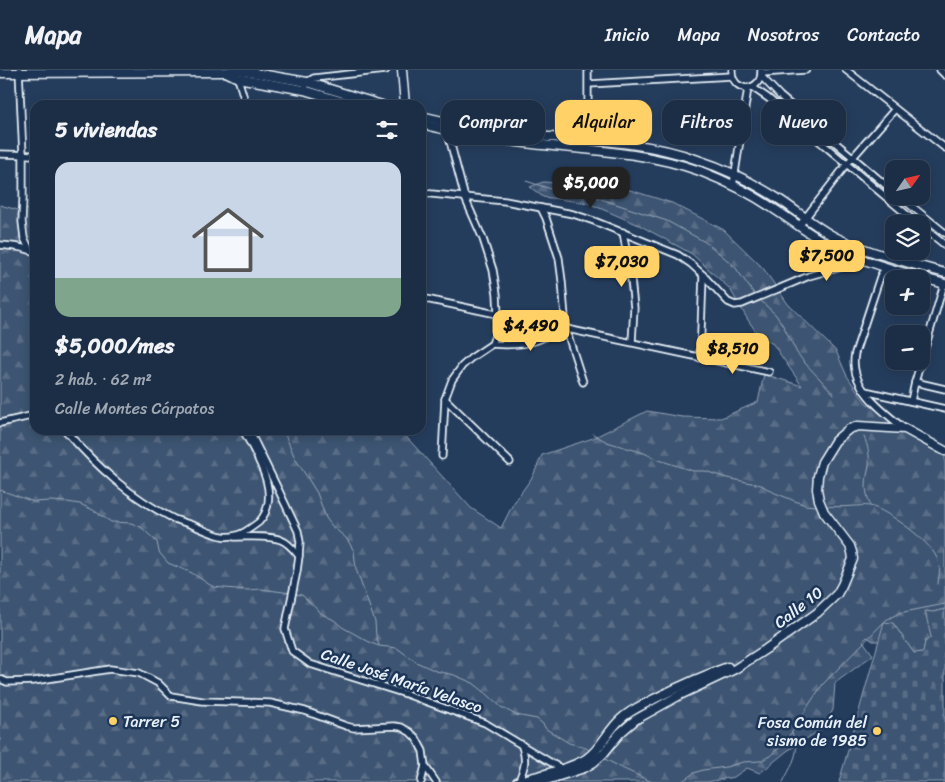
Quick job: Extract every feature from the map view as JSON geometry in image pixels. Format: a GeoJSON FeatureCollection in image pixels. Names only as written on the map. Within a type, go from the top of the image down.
{"type":"FeatureCollection","features":[{"type":"Feature","properties":{"kind":"street"},"geometry":{"type":"LineString","coordinates":[[304,90],[306,82],[314,78],[386,70]]}},
{"type":"Feature","properties":{"kind":"street"},"geometry":{"type":"LineString","coordinates":[[402,70],[405,100]]}},
{"type":"Feature","properties":{"kind":"street"},"geometry":{"type":"LineString","coordinates":[[588,70],[589,100]]}},
{"type":"Feature","properties":{"kind":"street"},"geometry":{"type":"LineString","coordinates":[[761,73],[806,70]]}},
{"type":"Feature","properties":{"kind":"street"},"geometry":{"type":"LineString","coordinates":[[846,70],[945,148]]}},
{"type":"Feature","properties":{"kind":"street"},"geometry":{"type":"LineString","coordinates":[[940,70],[945,75]]}},
{"type":"Feature","properties":{"kind":"street"},"geometry":{"type":"LineString","coordinates":[[0,74],[19,71],[225,72],[306,82],[365,100]]}},
{"type":"Feature","properties":{"kind":"street"},"geometry":{"type":"LineString","coordinates":[[19,71],[23,155],[22,222],[24,238],[30,248]]}},
{"type":"Feature","properties":{"kind":"street"},"geometry":{"type":"LineString","coordinates":[[237,73],[337,100]]}},
{"type":"Feature","properties":{"kind":"street"},"geometry":{"type":"LineString","coordinates":[[237,73],[245,100]]}},
{"type":"Feature","properties":{"kind":"street"},"geometry":{"type":"LineString","coordinates":[[589,84],[732,73],[733,80],[739,86],[750,87],[768,98],[908,215]]}},
{"type":"Feature","properties":{"kind":"street"},"geometry":{"type":"LineString","coordinates":[[733,186],[750,87],[758,82],[761,73]]}},
{"type":"Feature","properties":{"kind":"street"},"geometry":{"type":"LineString","coordinates":[[761,73],[780,96],[885,185]]}},
{"type":"Feature","properties":{"kind":"street"},"geometry":{"type":"LineString","coordinates":[[799,226],[847,164],[895,109]]}},
{"type":"Feature","properties":{"kind":"street"},"geometry":{"type":"LineString","coordinates":[[426,117],[441,121]]}},
{"type":"Feature","properties":{"kind":"street"},"geometry":{"type":"LineString","coordinates":[[426,125],[441,129]]}},
{"type":"Feature","properties":{"kind":"street"},"geometry":{"type":"LineString","coordinates":[[442,456],[445,399],[452,380],[462,366],[492,344],[497,330],[498,314],[498,294],[493,270],[483,238],[465,198],[451,145]]}},
{"type":"Feature","properties":{"kind":"street"},"geometry":{"type":"LineString","coordinates":[[540,145],[638,155],[700,172],[733,186],[774,209],[831,246],[889,268],[945,282],[911,401]]}},
{"type":"Feature","properties":{"kind":"street"},"geometry":{"type":"LineString","coordinates":[[588,145],[588,150]]}},
{"type":"Feature","properties":{"kind":"street"},"geometry":{"type":"LineString","coordinates":[[634,145],[697,159],[736,175],[757,186],[833,236],[858,247],[945,273]]}},
{"type":"Feature","properties":{"kind":"street"},"geometry":{"type":"LineString","coordinates":[[0,154],[30,155]]}},
{"type":"Feature","properties":{"kind":"street"},"geometry":{"type":"LineString","coordinates":[[426,194],[505,201],[587,219],[678,255],[704,275],[728,302],[735,305],[742,304],[818,274],[868,260]]}},
{"type":"Feature","properties":{"kind":"street"},"geometry":{"type":"LineString","coordinates":[[910,205],[945,233]]}},
{"type":"Feature","properties":{"kind":"street"},"geometry":{"type":"LineString","coordinates":[[541,208],[559,258],[566,329],[583,382]]}},
{"type":"Feature","properties":{"kind":"street"},"geometry":{"type":"LineString","coordinates":[[623,232],[634,308],[632,342]]}},
{"type":"Feature","properties":{"kind":"street"},"geometry":{"type":"LineString","coordinates":[[930,233],[945,245]]}},
{"type":"Feature","properties":{"kind":"street"},"geometry":{"type":"LineString","coordinates":[[0,245],[30,251]]}},
{"type":"Feature","properties":{"kind":"street"},"geometry":{"type":"LineString","coordinates":[[889,268],[880,277],[858,343],[853,362],[855,372],[865,391],[883,411],[905,429],[945,451]]}},
{"type":"Feature","properties":{"kind":"street"},"geometry":{"type":"LineString","coordinates":[[700,358],[704,275]]}},
{"type":"Feature","properties":{"kind":"street"},"geometry":{"type":"LineString","coordinates":[[426,299],[769,372]]}},
{"type":"Feature","properties":{"kind":"street"},"geometry":{"type":"LineString","coordinates":[[492,344],[521,344],[544,338],[558,327]]}},
{"type":"Feature","properties":{"kind":"street"},"geometry":{"type":"LineString","coordinates":[[915,382],[945,389]]}},
{"type":"Feature","properties":{"kind":"street"},"geometry":{"type":"LineString","coordinates":[[865,391],[945,409]]}},
{"type":"Feature","properties":{"kind":"street"},"geometry":{"type":"LineString","coordinates":[[445,399],[510,462]]}},
{"type":"Feature","properties":{"kind":"street"},"geometry":{"type":"LineString","coordinates":[[0,423],[30,416]]}},
{"type":"Feature","properties":{"kind":"street","name":"Calle 10"},"geometry":{"type":"LineString","coordinates":[[518,782],[589,765],[612,727],[623,717],[682,685],[746,661],[766,649],[832,600],[837,594],[853,559],[850,546],[824,512],[819,500],[817,489],[818,476],[822,462],[835,442],[849,429],[858,426],[905,429]]}},
{"type":"Feature","properties":{"kind":"street"},"geometry":{"type":"LineString","coordinates":[[70,435],[102,470],[146,503],[177,520],[224,537],[270,537],[281,540],[294,549],[299,556]]}},
{"type":"Feature","properties":{"kind":"street"},"geometry":{"type":"LineString","coordinates":[[234,537],[260,521],[268,506],[268,485],[245,435]]}},
{"type":"Feature","properties":{"kind":"street","name":"Calle José María Velasco"},"geometry":{"type":"LineString","coordinates":[[251,435],[298,531],[300,542],[299,556],[285,629],[292,651],[310,664],[382,686],[485,723],[566,771]]}},
{"type":"Feature","properties":{"kind":"street"},"geometry":{"type":"LineString","coordinates":[[0,679],[7,682],[34,681],[110,669],[140,673],[158,682],[170,696],[202,701],[270,703],[306,711],[354,728],[401,727],[416,738],[423,751],[424,766],[421,782]]}},
{"type":"Feature","properties":{"kind":"street"},"geometry":{"type":"LineString","coordinates":[[518,782],[526,760],[521,744]]}},
{"type":"Feature","properties":{"kind":"street"},"geometry":{"type":"LineString","coordinates":[[424,766],[436,782]]}},
{"type":"Feature","properties":{"kind":"street","name":"Calle 10"},"geometry":{"type":"LineString","coordinates":[[540,782],[566,771]]}},
{"type":"Feature","properties":{"kind":"green space"},"geometry":{"type":"Polygon","coordinates":[[[543,182],[620,187],[672,203],[724,230],[763,268],[788,304],[836,351],[847,376],[865,402],[918,441],[945,455],[945,609],[933,612],[930,631],[932,637],[925,642],[923,652],[914,653],[893,623],[881,641],[873,641],[867,637],[863,641],[873,655],[835,683],[833,710],[822,729],[787,751],[760,773],[747,768],[734,777],[707,782],[0,782],[0,205],[18,210],[30,209],[30,435],[405,435],[471,508],[501,528],[513,504],[533,476],[542,455],[593,438],[647,411],[682,417],[721,418],[758,402],[764,374],[802,386],[773,344],[759,336],[730,289],[692,254],[639,225],[588,203],[543,197],[530,187],[543,182]]]}},
{"type":"Feature","properties":{"kind":"green space"},"geometry":{"type":"Polygon","coordinates":[[[945,609],[945,782],[839,782],[884,622],[893,623],[914,653],[923,652],[925,642],[931,637],[925,611],[933,612],[945,609]]]}},
{"type":"Feature","properties":{"kind":"waterway"},"geometry":{"type":"LineString","coordinates":[[526,181],[554,190],[589,195],[667,221],[705,242],[718,252],[735,267],[755,295]]}},
{"type":"Feature","properties":{"kind":"waterway"},"geometry":{"type":"LineString","coordinates":[[760,300],[776,315],[804,362],[834,394]]}},
{"type":"Feature","properties":{"kind":"waterway"},"geometry":{"type":"LineString","coordinates":[[593,434],[607,442],[693,471],[705,471],[761,485],[805,505],[816,506]]}},
{"type":"Feature","properties":{"kind":"waterway"},"geometry":{"type":"LineString","coordinates":[[285,435],[295,458],[317,493],[326,518],[347,539],[354,551],[356,569],[375,622],[379,645]]}},
{"type":"Feature","properties":{"kind":"waterway"},"geometry":{"type":"LineString","coordinates":[[864,437],[869,454],[866,485],[870,505]]}},
{"type":"Feature","properties":{"kind":"waterway"},"geometry":{"type":"LineString","coordinates":[[0,490],[34,502],[50,501],[80,504],[111,522],[131,523],[141,527],[157,542],[159,552],[168,563],[192,573],[213,587],[248,590],[261,589],[291,593]]}},
{"type":"Feature","properties":{"kind":"waterway"},"geometry":{"type":"LineString","coordinates":[[826,506],[870,506],[878,509],[909,528],[928,545],[938,561]]}},
{"type":"Feature","properties":{"kind":"waterway"},"geometry":{"type":"LineString","coordinates":[[938,584],[940,567]]}},
{"type":"Feature","properties":{"kind":"waterway"},"geometry":{"type":"LineString","coordinates":[[295,594],[302,595],[322,614],[371,643],[397,648],[416,662],[436,671],[454,675],[473,683],[501,707],[516,715],[537,719],[546,729],[569,743],[591,751]]}},
{"type":"Feature","properties":{"kind":"waterway"},"geometry":{"type":"LineString","coordinates":[[681,782],[694,773],[703,770],[726,767],[743,762],[760,761],[770,756],[792,732],[823,684],[886,620],[899,613],[945,604]]}},
{"type":"Feature","properties":{"kind":"waterway"},"geometry":{"type":"LineString","coordinates":[[783,782],[796,752],[796,741],[792,733]]}},
{"type":"Feature","properties":{"kind":"waterway"},"geometry":{"type":"LineString","coordinates":[[603,758],[652,782]]}},
{"type":"Feature","properties":{"kind":"place","name":"Tarrer 5"},"geometry":{"type":"Point","coordinates":[113,721]}},
{"type":"Feature","properties":{"kind":"place","name":"Fosa Común del sismo de 1985"},"geometry":{"type":"Point","coordinates":[877,731]}}]}
